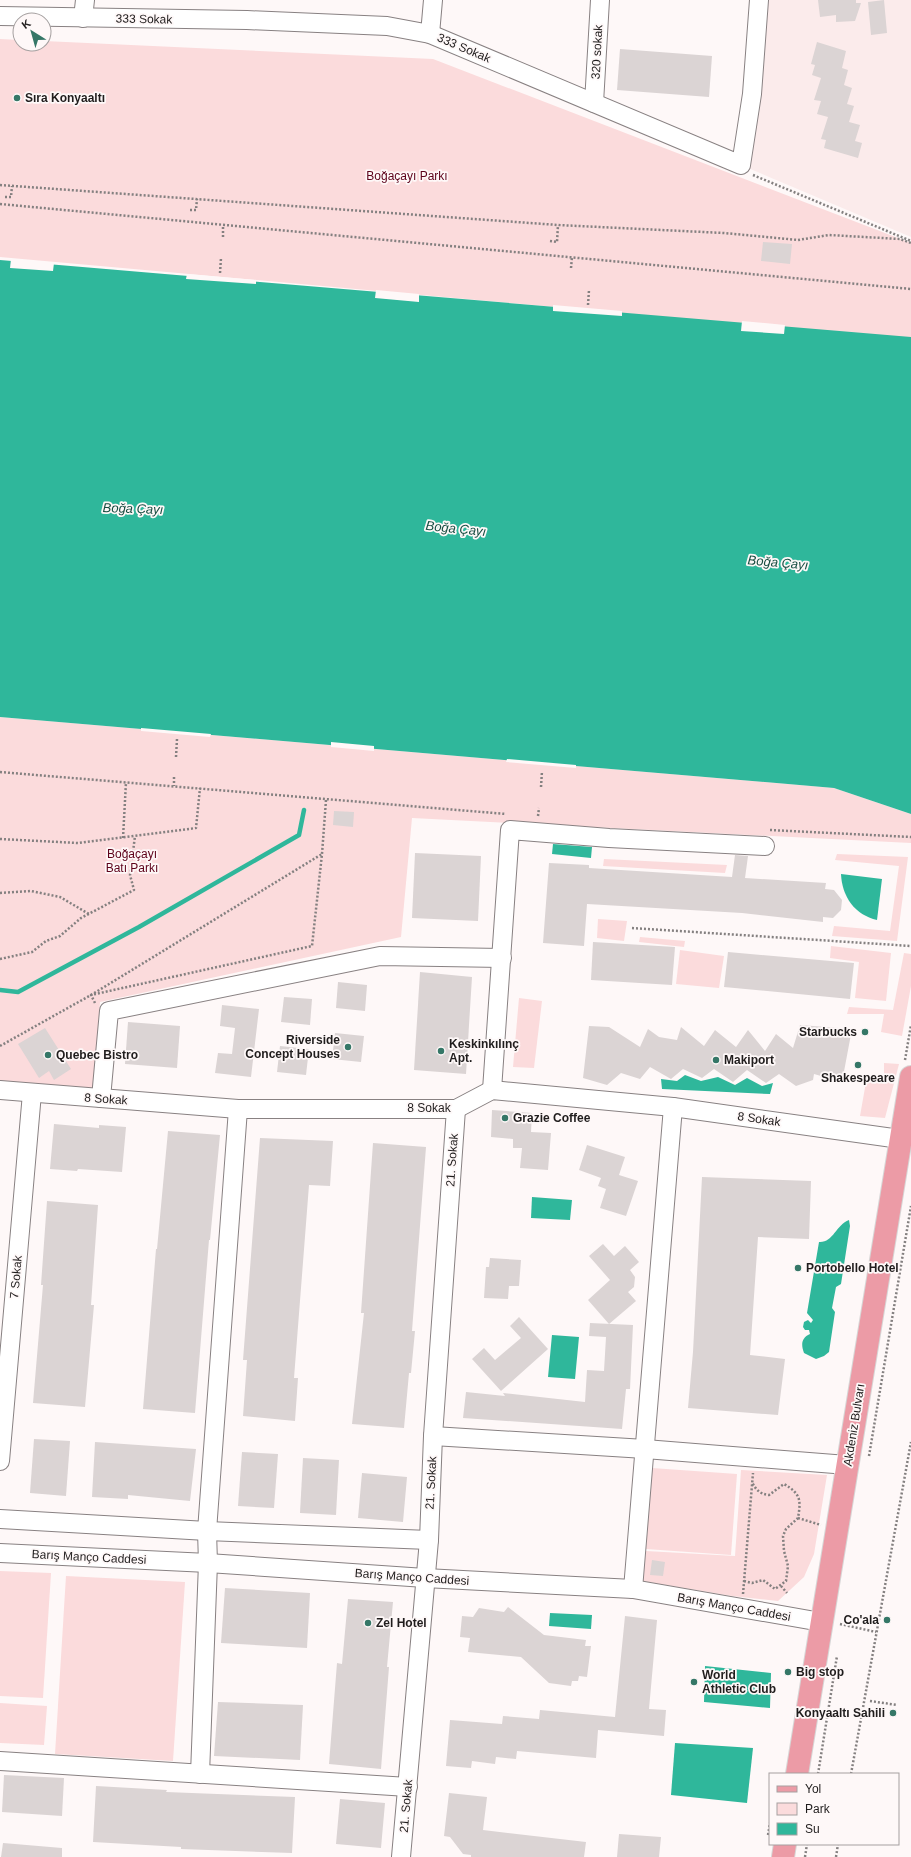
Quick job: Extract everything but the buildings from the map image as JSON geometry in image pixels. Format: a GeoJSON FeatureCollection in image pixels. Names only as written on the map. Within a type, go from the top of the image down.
{"type":"FeatureCollection","features":[{"type":"Feature","properties":{"kind":"main road","name":"Akdeniz Bulvarı"},"geometry":{"type":"LineString","coordinates":[[797,1773],[832,1624],[847,1465],[911,1077]]}},
{"type":"Feature","properties":{"kind":"main road"},"geometry":{"type":"LineString","coordinates":[[783,1857],[785,1845]]}},
{"type":"Feature","properties":{"kind":"street"},"geometry":{"type":"LineString","coordinates":[[83,18],[85,0]]}},
{"type":"Feature","properties":{"kind":"street"},"geometry":{"type":"LineString","coordinates":[[430,34],[433,0]]}},
{"type":"Feature","properties":{"kind":"street","name":"320 sokak"},"geometry":{"type":"LineString","coordinates":[[594,103],[600,0]]}},
{"type":"Feature","properties":{"kind":"street","name":"333 Sokak"},"geometry":{"type":"LineString","coordinates":[[0,16],[247,20],[387,26],[430,34],[741,165],[752,94],[759,0]]}},
{"type":"Feature","properties":{"kind":"street"},"geometry":{"type":"LineString","coordinates":[[492,1090],[510,830],[609,838],[765,846]]}},
{"type":"Feature","properties":{"kind":"street"},"geometry":{"type":"LineString","coordinates":[[101,1098],[109,1011],[380,956],[502,958]]}},
{"type":"Feature","properties":{"kind":"street","name":"8 Sokak"},"geometry":{"type":"LineString","coordinates":[[0,1090],[238,1108],[456,1108],[492,1090],[673,1106],[900,1139]]}},
{"type":"Feature","properties":{"kind":"street","name":"7 Sokak"},"geometry":{"type":"LineString","coordinates":[[0,1461],[32,1093]]}},
{"type":"Feature","properties":{"kind":"street"},"geometry":{"type":"LineString","coordinates":[[633,1589],[673,1106]]}},
{"type":"Feature","properties":{"kind":"street"},"geometry":{"type":"LineString","coordinates":[[200,1774],[208,1563],[207,1531],[238,1108]]}},
{"type":"Feature","properties":{"kind":"street","name":"21. Sokak"},"geometry":{"type":"LineString","coordinates":[[402,1857],[429,1540],[433,1436],[456,1108]]}},
{"type":"Feature","properties":{"kind":"street"},"geometry":{"type":"LineString","coordinates":[[433,1436],[645,1448],[847,1465]]}},
{"type":"Feature","properties":{"kind":"street"},"geometry":{"type":"LineString","coordinates":[[0,1519],[207,1531],[429,1540]]}},
{"type":"Feature","properties":{"kind":"street","name":"Barış Manço Caddesi"},"geometry":{"type":"LineString","coordinates":[[0,1553],[208,1563],[425,1578],[633,1589],[832,1624]]}},
{"type":"Feature","properties":{"kind":"street"},"geometry":{"type":"LineString","coordinates":[[0,1761],[408,1787]]}},
{"type":"Feature","properties":{"kind":"path"},"geometry":{"type":"LineString","coordinates":[[753,175],[911,242]]}},
{"type":"Feature","properties":{"kind":"path"},"geometry":{"type":"LineString","coordinates":[[0,185],[558,225],[724,233],[798,240],[829,235],[900,239],[911,242]]}},
{"type":"Feature","properties":{"kind":"path"},"geometry":{"type":"LineString","coordinates":[[5,196],[12,197],[12,186]]}},
{"type":"Feature","properties":{"kind":"path"},"geometry":{"type":"LineString","coordinates":[[190,210],[196,210],[197,199]]}},
{"type":"Feature","properties":{"kind":"path"},"geometry":{"type":"LineString","coordinates":[[0,204],[911,289]]}},
{"type":"Feature","properties":{"kind":"path"},"geometry":{"type":"LineString","coordinates":[[223,225],[223,237]]}},
{"type":"Feature","properties":{"kind":"path"},"geometry":{"type":"LineString","coordinates":[[550,241],[557,242],[558,225]]}},
{"type":"Feature","properties":{"kind":"path"},"geometry":{"type":"LineString","coordinates":[[220,273],[221,258]]}},
{"type":"Feature","properties":{"kind":"path"},"geometry":{"type":"LineString","coordinates":[[571,268],[572,258]]}},
{"type":"Feature","properties":{"kind":"path"},"geometry":{"type":"LineString","coordinates":[[588,290],[588,305]]}},
{"type":"Feature","properties":{"kind":"path"},"geometry":{"type":"LineString","coordinates":[[176,757],[177,739]]}},
{"type":"Feature","properties":{"kind":"path"},"geometry":{"type":"LineString","coordinates":[[541,787],[542,771]]}},
{"type":"Feature","properties":{"kind":"path"},"geometry":{"type":"LineString","coordinates":[[0,772],[507,814]]}},
{"type":"Feature","properties":{"kind":"path"},"geometry":{"type":"LineString","coordinates":[[174,778],[174,786]]}},
{"type":"Feature","properties":{"kind":"path"},"geometry":{"type":"LineString","coordinates":[[123,838],[126,782]]}},
{"type":"Feature","properties":{"kind":"path"},"geometry":{"type":"LineString","coordinates":[[0,839],[78,843],[196,828],[200,788]]}},
{"type":"Feature","properties":{"kind":"path"},"geometry":{"type":"LineString","coordinates":[[91,995],[312,946],[326,800]]}},
{"type":"Feature","properties":{"kind":"path"},"geometry":{"type":"LineString","coordinates":[[530,816],[539,816],[539,808]]}},
{"type":"Feature","properties":{"kind":"path"},"geometry":{"type":"LineString","coordinates":[[0,959],[32,952],[46,941],[60,936],[81,918],[134,890],[130,875],[136,836]]}},
{"type":"Feature","properties":{"kind":"path"},"geometry":{"type":"LineString","coordinates":[[0,1046],[91,995],[322,854]]}},
{"type":"Feature","properties":{"kind":"path"},"geometry":{"type":"LineString","coordinates":[[0,893],[31,891],[60,897],[89,914]]}},
{"type":"Feature","properties":{"kind":"path"},"geometry":{"type":"LineString","coordinates":[[632,928],[911,946]]}},
{"type":"Feature","properties":{"kind":"path"},"geometry":{"type":"LineString","coordinates":[[91,995],[95,1001],[95,1008]]}},
{"type":"Feature","properties":{"kind":"path"},"geometry":{"type":"LineString","coordinates":[[869,1461],[911,1206]]}},
{"type":"Feature","properties":{"kind":"path"},"geometry":{"type":"LineString","coordinates":[[851,1773],[911,1442]]}},
{"type":"Feature","properties":{"kind":"path"},"geometry":{"type":"LineString","coordinates":[[741,1608],[753,1471]]}},
{"type":"Feature","properties":{"kind":"path"},"geometry":{"type":"LineString","coordinates":[[744,1582],[752,1583],[763,1580],[776,1589],[786,1581],[788,1566],[784,1551],[784,1536],[786,1529],[798,1518],[800,1501],[797,1494],[784,1484],[769,1495],[762,1494],[756,1489],[752,1482]]}},
{"type":"Feature","properties":{"kind":"path"},"geometry":{"type":"LineString","coordinates":[[798,1518],[825,1526]]}},
{"type":"Feature","properties":{"kind":"path"},"geometry":{"type":"LineString","coordinates":[[781,1586],[787,1592]]}},
{"type":"Feature","properties":{"kind":"path"},"geometry":{"type":"LineString","coordinates":[[832,1624],[843,1617]]}},
{"type":"Feature","properties":{"kind":"path"},"geometry":{"type":"LineString","coordinates":[[832,1624],[876,1632]]}},
{"type":"Feature","properties":{"kind":"path"},"geometry":{"type":"LineString","coordinates":[[818,1773],[838,1649]]}},
{"type":"Feature","properties":{"kind":"path"},"geometry":{"type":"LineString","coordinates":[[870,1701],[897,1705]]}},
{"type":"Feature","properties":{"kind":"path"},"geometry":{"type":"LineString","coordinates":[[805,1857],[807,1845]]}},
{"type":"Feature","properties":{"kind":"path"},"geometry":{"type":"LineString","coordinates":[[836,1857],[838,1845]]}},
{"type":"Feature","properties":{"kind":"shaded area"},"geometry":{"type":"Polygon","coordinates":[[[759,0],[911,0],[911,237],[741,165],[759,0]]]}},
{"type":"Feature","properties":{"kind":"green space","name":"Boğaçayı Parkı"},"geometry":{"type":"Polygon","coordinates":[[[0,39],[12,40],[12,52],[52,52],[52,41],[433,59],[911,243],[911,339],[0,257],[0,39]]]}},
{"type":"Feature","properties":{"kind":"green space","name":"Boğaçayı Batı Parkı"},"geometry":{"type":"Polygon","coordinates":[[[0,717],[834,788],[911,814],[911,843],[412,818],[401,937],[100,1002],[94,1089],[0,1084],[0,717]]]}},
{"type":"Feature","properties":{"kind":"green space"},"geometry":{"type":"Polygon","coordinates":[[[837,854],[908,857],[897,941],[832,936],[834,926],[890,931],[899,866],[835,860],[837,854]]]}},
{"type":"Feature","properties":{"kind":"green space"},"geometry":{"type":"Polygon","coordinates":[[[604,859],[727,865],[725,873],[603,866],[604,859]]]}},
{"type":"Feature","properties":{"kind":"green space"},"geometry":{"type":"Polygon","coordinates":[[[598,919],[627,921],[624,941],[597,938],[598,919]]]}},
{"type":"Feature","properties":{"kind":"green space"},"geometry":{"type":"Polygon","coordinates":[[[640,937],[685,941],[684,947],[639,942],[640,937]]]}},
{"type":"Feature","properties":{"kind":"green space"},"geometry":{"type":"Polygon","coordinates":[[[831,946],[891,953],[886,1001],[855,998],[859,962],[830,958],[831,946]]]}},
{"type":"Feature","properties":{"kind":"green space"},"geometry":{"type":"Polygon","coordinates":[[[680,950],[724,956],[719,988],[676,984],[680,950]]]}},
{"type":"Feature","properties":{"kind":"green space"},"geometry":{"type":"Polygon","coordinates":[[[904,953],[911,954],[911,986],[902,1036],[881,1032],[884,1014],[847,1014],[849,1007],[893,1010],[904,953]]]}},
{"type":"Feature","properties":{"kind":"green space"},"geometry":{"type":"Polygon","coordinates":[[[519,998],[542,1001],[534,1068],[513,1067],[519,998]]]}},
{"type":"Feature","properties":{"kind":"green space"},"geometry":{"type":"Polygon","coordinates":[[[884,1063],[899,1064],[885,1118],[860,1116],[866,1082],[884,1082],[884,1063]]]}},
{"type":"Feature","properties":{"kind":"green space"},"geometry":{"type":"Polygon","coordinates":[[[652,1468],[737,1474],[731,1555],[646,1549],[652,1468]]]}},
{"type":"Feature","properties":{"kind":"green space"},"geometry":{"type":"Polygon","coordinates":[[[741,1470],[827,1475],[814,1554],[804,1577],[778,1601],[732,1596],[642,1581],[646,1551],[735,1556],[741,1470]]]}},
{"type":"Feature","properties":{"kind":"green space"},"geometry":{"type":"Polygon","coordinates":[[[0,1571],[51,1573],[43,1698],[0,1696],[0,1571]]]}},
{"type":"Feature","properties":{"kind":"green space"},"geometry":{"type":"Polygon","coordinates":[[[66,1576],[185,1582],[173,1761],[55,1754],[66,1576]]]}},
{"type":"Feature","properties":{"kind":"green space"},"geometry":{"type":"Polygon","coordinates":[[[0,1703],[47,1706],[44,1745],[0,1743],[0,1703]]]}},
{"type":"Feature","properties":{"kind":"water","name":"Boğa Çayı"},"geometry":{"type":"Polygon","coordinates":[[[0,260],[911,337],[911,814],[834,788],[0,717],[0,260]]]}},
{"type":"Feature","properties":{"kind":"water"},"geometry":{"type":"Polygon","coordinates":[[[553,844],[592,847],[591,858],[552,854],[553,844]]]}},
{"type":"Feature","properties":{"kind":"water"},"geometry":{"type":"Polygon","coordinates":[[[841,874],[882,879],[877,920],[862,914],[851,904],[844,890],[841,874]]]}},
{"type":"Feature","properties":{"kind":"water"},"geometry":{"type":"Polygon","coordinates":[[[685,1075],[701,1081],[718,1077],[735,1085],[747,1078],[762,1086],[773,1083],[770,1094],[662,1089],[661,1079],[677,1081],[685,1075]]]}},
{"type":"Feature","properties":{"kind":"water"},"geometry":{"type":"Polygon","coordinates":[[[532,1197],[572,1200],[570,1220],[531,1218],[532,1197]]]}},
{"type":"Feature","properties":{"kind":"water"},"geometry":{"type":"Polygon","coordinates":[[[849,1220],[850,1226],[841,1284],[836,1287],[832,1308],[835,1312],[829,1352],[816,1359],[804,1353],[802,1345],[803,1340],[810,1334],[809,1330],[805,1330],[803,1327],[804,1322],[808,1320],[811,1323],[813,1320],[807,1313],[819,1242],[828,1240],[845,1222],[849,1220]]]}},
{"type":"Feature","properties":{"kind":"water"},"geometry":{"type":"Polygon","coordinates":[[[552,1335],[579,1337],[575,1379],[548,1377],[552,1335]]]}},
{"type":"Feature","properties":{"kind":"water"},"geometry":{"type":"Polygon","coordinates":[[[550,1613],[592,1615],[591,1629],[549,1626],[550,1613]]]}},
{"type":"Feature","properties":{"kind":"water"},"geometry":{"type":"Polygon","coordinates":[[[705,1666],[771,1673],[770,1708],[704,1702],[705,1666]]]}},
{"type":"Feature","properties":{"kind":"water"},"geometry":{"type":"Polygon","coordinates":[[[675,1743],[753,1748],[747,1803],[671,1795],[675,1743]]]}},
{"type":"Feature","properties":{"kind":"pier"},"geometry":{"type":"Polygon","coordinates":[[[11,259],[54,263],[53,271],[10,268],[11,259]]]}},
{"type":"Feature","properties":{"kind":"pier"},"geometry":{"type":"Polygon","coordinates":[[[187,274],[256,280],[256,284],[186,279],[187,274]]]}},
{"type":"Feature","properties":{"kind":"pier"},"geometry":{"type":"Polygon","coordinates":[[[376,290],[419,294],[419,302],[375,298],[376,290]]]}},
{"type":"Feature","properties":{"kind":"pier"},"geometry":{"type":"Polygon","coordinates":[[[553,305],[622,311],[622,316],[553,311],[553,305]]]}},
{"type":"Feature","properties":{"kind":"pier"},"geometry":{"type":"Polygon","coordinates":[[[742,321],[785,325],[784,334],[741,331],[742,321]]]}},
{"type":"Feature","properties":{"kind":"pier"},"geometry":{"type":"Polygon","coordinates":[[[141,728],[211,734],[210,737],[141,731],[141,728]]]}},
{"type":"Feature","properties":{"kind":"pier"},"geometry":{"type":"Polygon","coordinates":[[[331,742],[374,746],[374,751],[331,747],[331,742]]]}},
{"type":"Feature","properties":{"kind":"pier"},"geometry":{"type":"Polygon","coordinates":[[[507,759],[576,765],[576,768],[506,762],[507,759]]]}},
{"type":"Feature","properties":{"kind":"waterway"},"geometry":{"type":"LineString","coordinates":[[0,990],[18,992],[139,927],[299,835],[304,810]]}},
{"type":"Feature","properties":{"kind":"place","name":"Sıra Konyaaltı"},"geometry":{"type":"Point","coordinates":[17,98]}},
{"type":"Feature","properties":{"kind":"place","name":"Starbucks"},"geometry":{"type":"Point","coordinates":[865,1032]}},
{"type":"Feature","properties":{"kind":"place","name":"Riverside Concept Houses"},"geometry":{"type":"Point","coordinates":[348,1047]}},
{"type":"Feature","properties":{"kind":"place","name":"Keskinkılınç Apt."},"geometry":{"type":"Point","coordinates":[441,1051]}},
{"type":"Feature","properties":{"kind":"place","name":"Quebec Bistro"},"geometry":{"type":"Point","coordinates":[48,1055]}},
{"type":"Feature","properties":{"kind":"place","name":"Makiport"},"geometry":{"type":"Point","coordinates":[716,1060]}},
{"type":"Feature","properties":{"kind":"place","name":"Shakespeare"},"geometry":{"type":"Point","coordinates":[858,1065]}},
{"type":"Feature","properties":{"kind":"place","name":"Grazie Coffee"},"geometry":{"type":"Point","coordinates":[505,1118]}},
{"type":"Feature","properties":{"kind":"place","name":"Portobello Hotel"},"geometry":{"type":"Point","coordinates":[798,1268]}},
{"type":"Feature","properties":{"kind":"place","name":"Co'ala"},"geometry":{"type":"Point","coordinates":[887,1620]}},
{"type":"Feature","properties":{"kind":"place","name":"Zel Hotel"},"geometry":{"type":"Point","coordinates":[368,1623]}},
{"type":"Feature","properties":{"kind":"place","name":"Big stop"},"geometry":{"type":"Point","coordinates":[788,1672]}},
{"type":"Feature","properties":{"kind":"place","name":"World Athletic Club"},"geometry":{"type":"Point","coordinates":[694,1682]}},
{"type":"Feature","properties":{"kind":"place","name":"Konyaaltı Sahili"},"geometry":{"type":"Point","coordinates":[893,1713]}}]}
